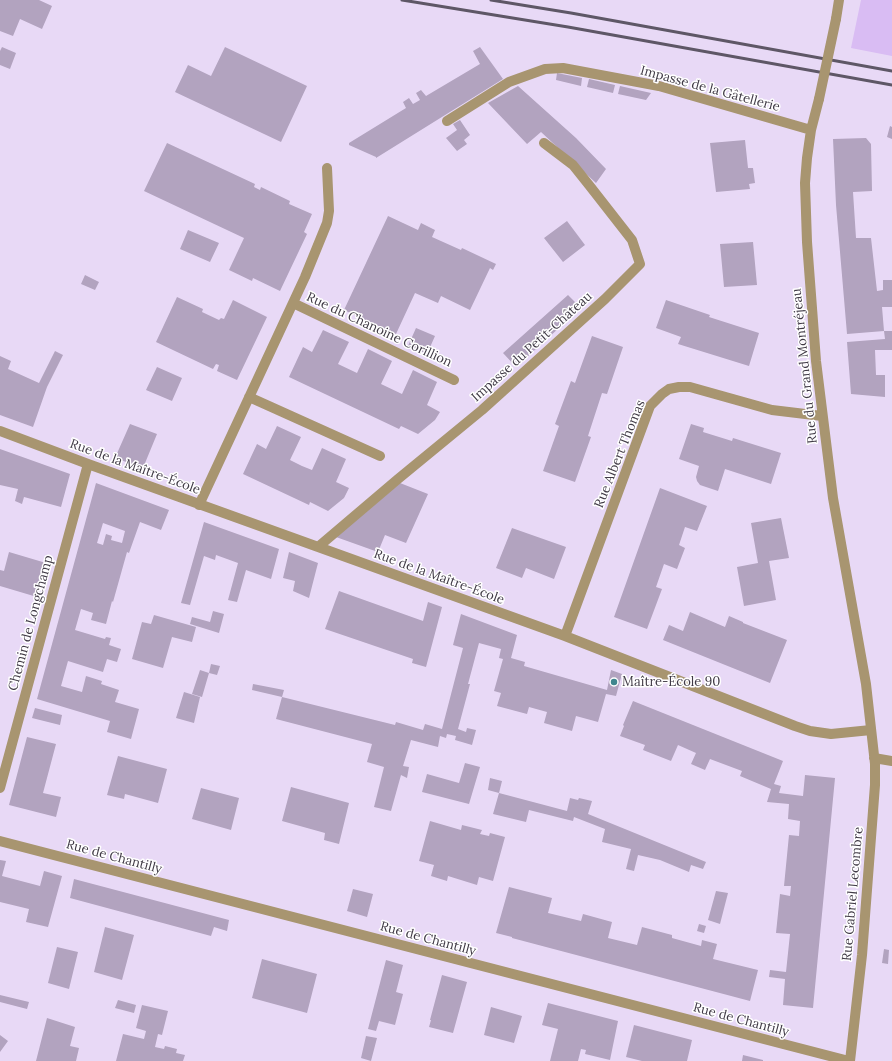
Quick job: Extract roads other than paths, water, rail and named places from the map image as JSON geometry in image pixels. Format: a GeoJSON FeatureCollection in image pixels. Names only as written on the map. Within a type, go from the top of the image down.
{"type":"FeatureCollection","features":[{"type":"Feature","properties":{"kind":"street","name":"Rue du Grand Montréjeau"},"geometry":{"type":"LineString","coordinates":[[839,0],[819,99],[811,130],[805,183],[805,210],[816,361],[822,416],[833,498],[866,684],[871,730]]}},
{"type":"Feature","properties":{"kind":"street","name":"Impasse de la Gâtellerie"},"geometry":{"type":"LineString","coordinates":[[447,120],[509,82],[545,69],[563,68],[659,86],[811,130]]}},
{"type":"Feature","properties":{"kind":"street","name":"Impasse du Petit-Château"},"geometry":{"type":"LineString","coordinates":[[318,547],[482,410],[605,299],[640,264],[632,240],[589,185],[573,165],[544,143]]}},
{"type":"Feature","properties":{"kind":"street","name":"Rue du Chanoine Corillion"},"geometry":{"type":"LineString","coordinates":[[199,504],[305,277],[327,223],[329,211],[327,168]]}},
{"type":"Feature","properties":{"kind":"street","name":"Rue du Chanoine Corillion"},"geometry":{"type":"LineString","coordinates":[[293,303],[454,380]]}},
{"type":"Feature","properties":{"kind":"street","name":"Rue Albert Thomas"},"geometry":{"type":"LineString","coordinates":[[564,636],[650,406],[655,399],[669,389],[690,387],[772,410],[822,416]]}},
{"type":"Feature","properties":{"kind":"street"},"geometry":{"type":"LineString","coordinates":[[249,397],[380,456]]}},
{"type":"Feature","properties":{"kind":"street","name":"Rue de la Maître-École"},"geometry":{"type":"LineString","coordinates":[[0,431],[564,636],[810,731],[831,734],[871,730]]}},
{"type":"Feature","properties":{"kind":"street","name":"Chemin de Longchamp"},"geometry":{"type":"LineString","coordinates":[[0,788],[88,464]]}},
{"type":"Feature","properties":{"kind":"street","name":"Rue Gabriel Lecombre"},"geometry":{"type":"LineString","coordinates":[[849,1061],[862,955],[875,785],[871,730]]}},
{"type":"Feature","properties":{"kind":"street"},"geometry":{"type":"LineString","coordinates":[[874,758],[892,761]]}},
{"type":"Feature","properties":{"kind":"street","name":"Rue de Chantilly"},"geometry":{"type":"LineString","coordinates":[[0,841],[849,1061]]}},
{"type":"Feature","properties":{"kind":"railway"},"geometry":{"type":"LineString","coordinates":[[402,0],[568,27],[892,85]]}},
{"type":"Feature","properties":{"kind":"railway"},"geometry":{"type":"LineString","coordinates":[[491,0],[892,71]]}},
{"type":"Feature","properties":{"kind":"place","name":"Maître-École 90"},"geometry":{"type":"Point","coordinates":[614,682]}}]}
